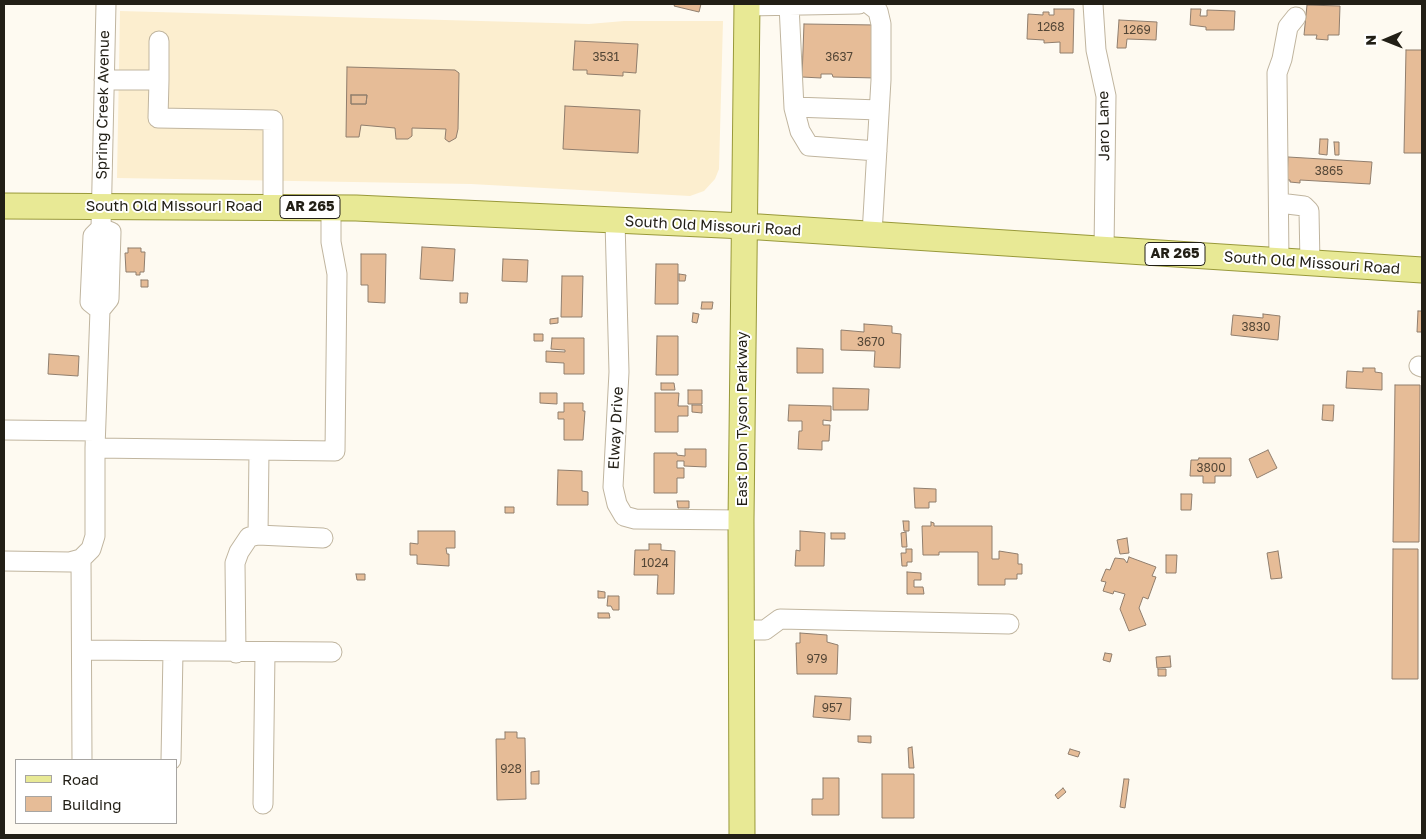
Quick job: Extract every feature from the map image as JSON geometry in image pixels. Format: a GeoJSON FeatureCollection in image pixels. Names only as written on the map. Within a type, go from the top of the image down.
{"type":"FeatureCollection","features":[{"type":"Feature","properties":{"kind":"main road","name":"East Don Tyson Parkway"},"geometry":{"type":"LineString","coordinates":[[742,835],[743,630],[741,520],[747,5]]}},
{"type":"Feature","properties":{"kind":"main road","name":"South Old Missouri Road"},"geometry":{"type":"LineString","coordinates":[[4,206],[101,217],[273,207],[332,207],[744,226],[1310,263],[1421,266]]}},
{"type":"Feature","properties":{"kind":"street","name":"Spring Creek Avenue"},"geometry":{"type":"LineString","coordinates":[[101,217],[106,4]]}},
{"type":"Feature","properties":{"kind":"street"},"geometry":{"type":"LineString","coordinates":[[747,5],[858,4]]}},
{"type":"Feature","properties":{"kind":"street"},"geometry":{"type":"LineString","coordinates":[[869,4],[878,11],[881,24],[879,110],[872,234]]}},
{"type":"Feature","properties":{"kind":"street","name":"Jaro Lane"},"geometry":{"type":"LineString","coordinates":[[1093,4],[1096,50],[1106,96],[1104,250]]}},
{"type":"Feature","properties":{"kind":"street"},"geometry":{"type":"LineString","coordinates":[[789,5],[794,107],[800,131],[809,146],[877,151]]}},
{"type":"Feature","properties":{"kind":"street"},"geometry":{"type":"LineString","coordinates":[[1279,261],[1277,73],[1282,59],[1288,27],[1296,17]]}},
{"type":"Feature","properties":{"kind":"street"},"geometry":{"type":"LineString","coordinates":[[159,41],[158,118],[273,120],[273,207]]}},
{"type":"Feature","properties":{"kind":"street"},"geometry":{"type":"LineString","coordinates":[[104,80],[159,80]]}},
{"type":"Feature","properties":{"kind":"street"},"geometry":{"type":"LineString","coordinates":[[794,107],[879,110]]}},
{"type":"Feature","properties":{"kind":"street"},"geometry":{"type":"LineString","coordinates":[[1279,203],[1304,206],[1309,211],[1310,263]]}},
{"type":"Feature","properties":{"kind":"street"},"geometry":{"type":"LineString","coordinates":[[4,430],[95,440],[259,451],[335,451],[337,274],[331,242],[332,207]]}},
{"type":"Feature","properties":{"kind":"street"},"geometry":{"type":"LineString","coordinates":[[4,561],[70,562],[81,559],[91,549],[95,536],[95,440],[100,310],[90,302],[93,236],[101,217]]}},
{"type":"Feature","properties":{"kind":"street","name":"Elway Drive"},"geometry":{"type":"LineString","coordinates":[[615,221],[619,372],[612,487],[617,504],[624,516],[635,518],[741,520]]}},
{"type":"Feature","properties":{"kind":"street"},"geometry":{"type":"LineString","coordinates":[[258,535],[259,451]]}},
{"type":"Feature","properties":{"kind":"street"},"geometry":{"type":"LineString","coordinates":[[236,653],[235,563],[238,552],[249,537],[258,535],[323,538]]}},
{"type":"Feature","properties":{"kind":"street"},"geometry":{"type":"LineString","coordinates":[[81,559],[82,759]]}},
{"type":"Feature","properties":{"kind":"street"},"geometry":{"type":"LineString","coordinates":[[743,630],[765,630],[780,619],[1009,624]]}},
{"type":"Feature","properties":{"kind":"street"},"geometry":{"type":"LineString","coordinates":[[82,650],[236,653],[332,652]]}},
{"type":"Feature","properties":{"kind":"street"},"geometry":{"type":"LineString","coordinates":[[171,759],[173,652]]}},
{"type":"Feature","properties":{"kind":"street"},"geometry":{"type":"LineString","coordinates":[[263,804],[264,653]]}},
{"type":"Feature","properties":{"kind":"shaded area"},"geometry":{"type":"Polygon","coordinates":[[[120,11],[589,24],[624,21],[723,21],[719,169],[715,179],[704,191],[690,196],[471,184],[117,178],[120,11]]]}},
{"type":"Feature","properties":{"kind":"building"},"geometry":{"type":"Polygon","coordinates":[[[675,4],[701,4],[699,12],[674,6],[675,4]]]}},
{"type":"Feature","properties":{"kind":"building"},"geometry":{"type":"Polygon","coordinates":[[[1307,5],[1340,6],[1339,35],[1328,35],[1328,40],[1316,39],[1317,35],[1304,35],[1307,5]]]}},
{"type":"Feature","properties":{"kind":"building"},"geometry":{"type":"Polygon","coordinates":[[[1054,9],[1074,9],[1073,53],[1060,53],[1060,42],[1044,43],[1044,40],[1027,39],[1028,14],[1043,15],[1043,12],[1049,12],[1049,15],[1054,15],[1054,9]]]}},
{"type":"Feature","properties":{"kind":"building"},"geometry":{"type":"Polygon","coordinates":[[[1191,9],[1201,9],[1200,16],[1207,16],[1207,10],[1235,11],[1234,30],[1206,30],[1206,27],[1190,25],[1191,9]]]}},
{"type":"Feature","properties":{"kind":"building"},"geometry":{"type":"Polygon","coordinates":[[[1119,20],[1157,22],[1156,40],[1127,39],[1126,48],[1117,48],[1119,20]]]}},
{"type":"Feature","properties":{"kind":"building"},"geometry":{"type":"Polygon","coordinates":[[[804,24],[876,25],[876,78],[833,77],[832,74],[821,74],[821,78],[802,77],[804,24]]]}},
{"type":"Feature","properties":{"kind":"building"},"geometry":{"type":"Polygon","coordinates":[[[575,41],[638,44],[636,73],[623,72],[623,76],[587,74],[587,70],[573,70],[575,41]]]}},
{"type":"Feature","properties":{"kind":"building"},"geometry":{"type":"Polygon","coordinates":[[[1406,50],[1422,50],[1422,153],[1404,153],[1406,50]]]}},
{"type":"Feature","properties":{"kind":"building"},"geometry":{"type":"Polygon","coordinates":[[[347,67],[455,70],[459,73],[458,129],[456,138],[449,142],[445,139],[446,129],[412,128],[412,136],[408,139],[396,139],[395,128],[361,125],[359,137],[346,137],[347,67]]]}},
{"type":"Feature","properties":{"kind":"building"},"geometry":{"type":"Polygon","coordinates":[[[351,95],[367,95],[366,104],[351,104],[351,95]]]}},
{"type":"Feature","properties":{"kind":"building"},"geometry":{"type":"Polygon","coordinates":[[[351,95],[367,95],[366,104],[351,104],[351,95]]]}},
{"type":"Feature","properties":{"kind":"building"},"geometry":{"type":"Polygon","coordinates":[[[565,106],[640,110],[638,153],[563,149],[565,106]]]}},
{"type":"Feature","properties":{"kind":"building"},"geometry":{"type":"Polygon","coordinates":[[[1320,139],[1328,139],[1327,155],[1319,154],[1320,139]]]}},
{"type":"Feature","properties":{"kind":"building"},"geometry":{"type":"Polygon","coordinates":[[[1334,142],[1339,142],[1339,155],[1335,155],[1334,142]]]}},
{"type":"Feature","properties":{"kind":"building"},"geometry":{"type":"Polygon","coordinates":[[[1288,157],[1372,162],[1370,184],[1300,180],[1300,183],[1290,182],[1290,180],[1287,180],[1288,157]]]}},
{"type":"Feature","properties":{"kind":"building"},"geometry":{"type":"Polygon","coordinates":[[[422,247],[455,249],[453,281],[420,279],[422,247]]]}},
{"type":"Feature","properties":{"kind":"building"},"geometry":{"type":"Polygon","coordinates":[[[128,248],[141,248],[141,252],[145,252],[144,272],[140,272],[140,275],[136,275],[136,272],[126,272],[125,253],[128,253],[128,248]]]}},
{"type":"Feature","properties":{"kind":"building"},"geometry":{"type":"Polygon","coordinates":[[[361,254],[386,254],[385,303],[368,302],[368,285],[361,285],[361,254]]]}},
{"type":"Feature","properties":{"kind":"building"},"geometry":{"type":"Polygon","coordinates":[[[503,259],[528,260],[527,282],[502,281],[503,259]]]}},
{"type":"Feature","properties":{"kind":"building"},"geometry":{"type":"Polygon","coordinates":[[[656,264],[678,264],[678,304],[655,304],[656,264]]]}},
{"type":"Feature","properties":{"kind":"building"},"geometry":{"type":"Polygon","coordinates":[[[679,274],[686,275],[685,281],[679,281],[679,274]]]}},
{"type":"Feature","properties":{"kind":"building"},"geometry":{"type":"Polygon","coordinates":[[[562,276],[583,276],[582,317],[561,317],[562,276]]]}},
{"type":"Feature","properties":{"kind":"building"},"geometry":{"type":"Polygon","coordinates":[[[141,280],[148,280],[148,287],[141,287],[141,280]]]}},
{"type":"Feature","properties":{"kind":"building"},"geometry":{"type":"Polygon","coordinates":[[[460,293],[468,293],[467,303],[460,303],[460,293]]]}},
{"type":"Feature","properties":{"kind":"building"},"geometry":{"type":"Polygon","coordinates":[[[702,302],[713,302],[712,309],[701,309],[702,302]]]}},
{"type":"Feature","properties":{"kind":"building"},"geometry":{"type":"Polygon","coordinates":[[[1418,311],[1422,311],[1422,332],[1417,332],[1418,311]]]}},
{"type":"Feature","properties":{"kind":"building"},"geometry":{"type":"Polygon","coordinates":[[[693,313],[699,314],[697,323],[692,322],[693,313]]]}},
{"type":"Feature","properties":{"kind":"building"},"geometry":{"type":"Polygon","coordinates":[[[1263,314],[1280,316],[1278,340],[1231,335],[1233,315],[1263,318],[1263,314]]]}},
{"type":"Feature","properties":{"kind":"building"},"geometry":{"type":"Polygon","coordinates":[[[558,318],[558,323],[550,324],[550,319],[558,318]]]}},
{"type":"Feature","properties":{"kind":"building"},"geometry":{"type":"Polygon","coordinates":[[[864,324],[892,326],[892,333],[901,334],[900,368],[874,367],[875,351],[841,350],[841,330],[864,332],[864,324]]]}},
{"type":"Feature","properties":{"kind":"building"},"geometry":{"type":"Polygon","coordinates":[[[534,334],[543,334],[543,341],[534,341],[534,334]]]}},
{"type":"Feature","properties":{"kind":"building"},"geometry":{"type":"Polygon","coordinates":[[[657,336],[678,336],[678,375],[656,375],[657,336]]]}},
{"type":"Feature","properties":{"kind":"building"},"geometry":{"type":"Polygon","coordinates":[[[552,338],[584,338],[584,374],[564,374],[564,363],[546,362],[546,351],[565,352],[565,350],[551,349],[552,338]]]}},
{"type":"Feature","properties":{"kind":"building"},"geometry":{"type":"Polygon","coordinates":[[[797,348],[823,349],[823,373],[797,373],[797,348]]]}},
{"type":"Feature","properties":{"kind":"building"},"geometry":{"type":"Polygon","coordinates":[[[49,354],[79,356],[78,376],[48,374],[49,354]]]}},
{"type":"Feature","properties":{"kind":"building"},"geometry":{"type":"Polygon","coordinates":[[[1363,368],[1375,368],[1375,372],[1382,373],[1382,390],[1346,388],[1347,371],[1363,372],[1363,368]]]}},
{"type":"Feature","properties":{"kind":"building"},"geometry":{"type":"Polygon","coordinates":[[[661,383],[674,383],[675,390],[661,390],[661,383]]]}},
{"type":"Feature","properties":{"kind":"building"},"geometry":{"type":"Polygon","coordinates":[[[1395,385],[1420,385],[1419,542],[1393,542],[1395,385]]]}},
{"type":"Feature","properties":{"kind":"building"},"geometry":{"type":"Polygon","coordinates":[[[833,388],[869,389],[868,410],[833,410],[833,388]]]}},
{"type":"Feature","properties":{"kind":"building"},"geometry":{"type":"Polygon","coordinates":[[[688,390],[702,390],[702,404],[688,404],[688,390]]]}},
{"type":"Feature","properties":{"kind":"building"},"geometry":{"type":"Polygon","coordinates":[[[540,393],[557,393],[557,404],[540,403],[540,393]]]}},
{"type":"Feature","properties":{"kind":"building"},"geometry":{"type":"Polygon","coordinates":[[[655,393],[679,393],[678,406],[688,406],[688,416],[678,416],[678,432],[655,432],[655,393]]]}},
{"type":"Feature","properties":{"kind":"building"},"geometry":{"type":"Polygon","coordinates":[[[564,403],[583,403],[583,411],[585,411],[583,440],[564,440],[564,419],[558,419],[558,412],[564,412],[564,403]]]}},
{"type":"Feature","properties":{"kind":"building"},"geometry":{"type":"Polygon","coordinates":[[[692,405],[702,405],[702,413],[692,412],[692,405]]]}},
{"type":"Feature","properties":{"kind":"building"},"geometry":{"type":"Polygon","coordinates":[[[789,405],[831,406],[831,421],[823,420],[823,425],[830,425],[829,441],[822,441],[822,450],[798,449],[799,431],[802,431],[802,421],[788,421],[789,405]]]}},
{"type":"Feature","properties":{"kind":"building"},"geometry":{"type":"Polygon","coordinates":[[[1323,405],[1334,405],[1333,421],[1322,420],[1323,405]]]}},
{"type":"Feature","properties":{"kind":"building"},"geometry":{"type":"Polygon","coordinates":[[[685,449],[706,449],[706,467],[684,466],[684,461],[677,461],[677,468],[684,468],[684,478],[677,478],[677,493],[654,493],[654,453],[677,453],[677,455],[685,456],[685,449]]]}},
{"type":"Feature","properties":{"kind":"building"},"geometry":{"type":"Polygon","coordinates":[[[1268,450],[1277,468],[1257,478],[1249,459],[1268,450]]]}},
{"type":"Feature","properties":{"kind":"building"},"geometry":{"type":"Polygon","coordinates":[[[1199,458],[1231,458],[1231,476],[1215,476],[1215,483],[1203,483],[1203,476],[1190,476],[1191,460],[1198,460],[1199,458]]]}},
{"type":"Feature","properties":{"kind":"building"},"geometry":{"type":"Polygon","coordinates":[[[558,470],[582,471],[582,491],[588,492],[588,505],[557,505],[558,470]]]}},
{"type":"Feature","properties":{"kind":"building"},"geometry":{"type":"Polygon","coordinates":[[[914,488],[936,489],[936,502],[929,502],[929,508],[915,508],[914,488]]]}},
{"type":"Feature","properties":{"kind":"building"},"geometry":{"type":"Polygon","coordinates":[[[1181,494],[1192,494],[1191,510],[1181,510],[1181,494]]]}},
{"type":"Feature","properties":{"kind":"building"},"geometry":{"type":"Polygon","coordinates":[[[677,501],[689,501],[689,508],[678,508],[677,501]]]}},
{"type":"Feature","properties":{"kind":"building"},"geometry":{"type":"Polygon","coordinates":[[[505,507],[514,507],[514,513],[505,513],[505,507]]]}},
{"type":"Feature","properties":{"kind":"building"},"geometry":{"type":"Polygon","coordinates":[[[903,521],[909,521],[909,531],[904,531],[903,521]]]}},
{"type":"Feature","properties":{"kind":"building"},"geometry":{"type":"Polygon","coordinates":[[[931,522],[934,523],[934,526],[992,526],[992,559],[999,559],[999,551],[1018,554],[1018,564],[1022,564],[1022,574],[1017,574],[1017,579],[1005,579],[1005,585],[978,585],[978,552],[939,552],[939,555],[923,555],[922,526],[931,526],[931,522]]]}},
{"type":"Feature","properties":{"kind":"building"},"geometry":{"type":"Polygon","coordinates":[[[418,531],[455,531],[455,548],[446,548],[447,554],[449,554],[449,566],[417,564],[417,555],[410,555],[410,543],[418,544],[418,531]]]}},
{"type":"Feature","properties":{"kind":"building"},"geometry":{"type":"Polygon","coordinates":[[[800,531],[825,533],[824,566],[795,566],[796,550],[800,551],[800,531]]]}},
{"type":"Feature","properties":{"kind":"building"},"geometry":{"type":"Polygon","coordinates":[[[906,532],[907,547],[902,547],[901,533],[906,532]]]}},
{"type":"Feature","properties":{"kind":"building"},"geometry":{"type":"Polygon","coordinates":[[[831,533],[845,533],[845,539],[831,539],[831,533]]]}},
{"type":"Feature","properties":{"kind":"building"},"geometry":{"type":"Polygon","coordinates":[[[1127,538],[1129,553],[1120,554],[1117,540],[1127,538]]]}},
{"type":"Feature","properties":{"kind":"building"},"geometry":{"type":"Polygon","coordinates":[[[649,544],[661,544],[661,550],[675,551],[674,594],[657,594],[658,575],[634,575],[635,550],[649,550],[649,544]]]}},
{"type":"Feature","properties":{"kind":"building"},"geometry":{"type":"Polygon","coordinates":[[[906,549],[912,549],[912,562],[907,562],[907,566],[902,566],[901,553],[906,553],[906,549]]]}},
{"type":"Feature","properties":{"kind":"building"},"geometry":{"type":"Polygon","coordinates":[[[1393,549],[1418,549],[1418,679],[1392,679],[1393,549]]]}},
{"type":"Feature","properties":{"kind":"building"},"geometry":{"type":"Polygon","coordinates":[[[1278,551],[1282,578],[1271,579],[1267,553],[1278,551]]]}},
{"type":"Feature","properties":{"kind":"building"},"geometry":{"type":"Polygon","coordinates":[[[1166,555],[1177,555],[1176,573],[1166,573],[1166,555]]]}},
{"type":"Feature","properties":{"kind":"building"},"geometry":{"type":"Polygon","coordinates":[[[1129,557],[1156,567],[1152,576],[1156,577],[1148,599],[1143,597],[1139,608],[1146,625],[1129,631],[1120,609],[1125,594],[1114,591],[1113,594],[1103,591],[1106,582],[1101,581],[1106,569],[1110,570],[1115,558],[1124,559],[1127,563],[1129,557]]]}},
{"type":"Feature","properties":{"kind":"building"},"geometry":{"type":"Polygon","coordinates":[[[907,572],[921,573],[921,580],[914,580],[914,587],[923,587],[924,594],[907,594],[907,572]]]}},
{"type":"Feature","properties":{"kind":"building"},"geometry":{"type":"Polygon","coordinates":[[[356,574],[365,574],[365,580],[357,580],[356,574]]]}},
{"type":"Feature","properties":{"kind":"building"},"geometry":{"type":"Polygon","coordinates":[[[598,591],[605,592],[605,598],[598,598],[598,591]]]}},
{"type":"Feature","properties":{"kind":"building"},"geometry":{"type":"Polygon","coordinates":[[[608,596],[619,596],[619,610],[613,610],[611,606],[607,606],[608,596]]]}},
{"type":"Feature","properties":{"kind":"building"},"geometry":{"type":"Polygon","coordinates":[[[598,613],[609,613],[610,618],[598,618],[598,613]]]}},
{"type":"Feature","properties":{"kind":"building"},"geometry":{"type":"Polygon","coordinates":[[[800,633],[827,635],[827,642],[838,645],[837,674],[797,674],[796,643],[800,643],[800,633]]]}},
{"type":"Feature","properties":{"kind":"building"},"geometry":{"type":"Polygon","coordinates":[[[1105,653],[1112,654],[1110,662],[1103,660],[1105,653]]]}},
{"type":"Feature","properties":{"kind":"building"},"geometry":{"type":"Polygon","coordinates":[[[1170,656],[1171,667],[1157,668],[1156,657],[1170,656]]]}},
{"type":"Feature","properties":{"kind":"building"},"geometry":{"type":"Polygon","coordinates":[[[1158,669],[1166,669],[1166,676],[1158,676],[1158,669]]]}},
{"type":"Feature","properties":{"kind":"building"},"geometry":{"type":"Polygon","coordinates":[[[815,696],[851,698],[850,720],[813,717],[815,696]]]}},
{"type":"Feature","properties":{"kind":"building"},"geometry":{"type":"Polygon","coordinates":[[[505,732],[517,732],[517,738],[525,738],[526,799],[497,800],[496,739],[505,739],[505,732]]]}},
{"type":"Feature","properties":{"kind":"building"},"geometry":{"type":"Polygon","coordinates":[[[858,736],[871,736],[871,743],[858,742],[858,736]]]}},
{"type":"Feature","properties":{"kind":"building"},"geometry":{"type":"Polygon","coordinates":[[[912,747],[914,768],[909,768],[908,748],[912,747]]]}},
{"type":"Feature","properties":{"kind":"building"},"geometry":{"type":"Polygon","coordinates":[[[1070,749],[1080,752],[1078,757],[1068,754],[1070,749]]]}},
{"type":"Feature","properties":{"kind":"building"},"geometry":{"type":"Polygon","coordinates":[[[539,771],[539,784],[531,784],[531,772],[539,771]]]}},
{"type":"Feature","properties":{"kind":"building"},"geometry":{"type":"Polygon","coordinates":[[[882,774],[914,774],[914,818],[882,818],[882,774]]]}},
{"type":"Feature","properties":{"kind":"building"},"geometry":{"type":"Polygon","coordinates":[[[823,778],[839,778],[839,815],[812,815],[812,799],[823,799],[823,778]]]}},
{"type":"Feature","properties":{"kind":"building"},"geometry":{"type":"Polygon","coordinates":[[[1124,779],[1129,779],[1125,808],[1120,807],[1124,779]]]}},
{"type":"Feature","properties":{"kind":"building"},"geometry":{"type":"Polygon","coordinates":[[[1063,788],[1066,792],[1058,799],[1055,795],[1063,788]]]}}]}
